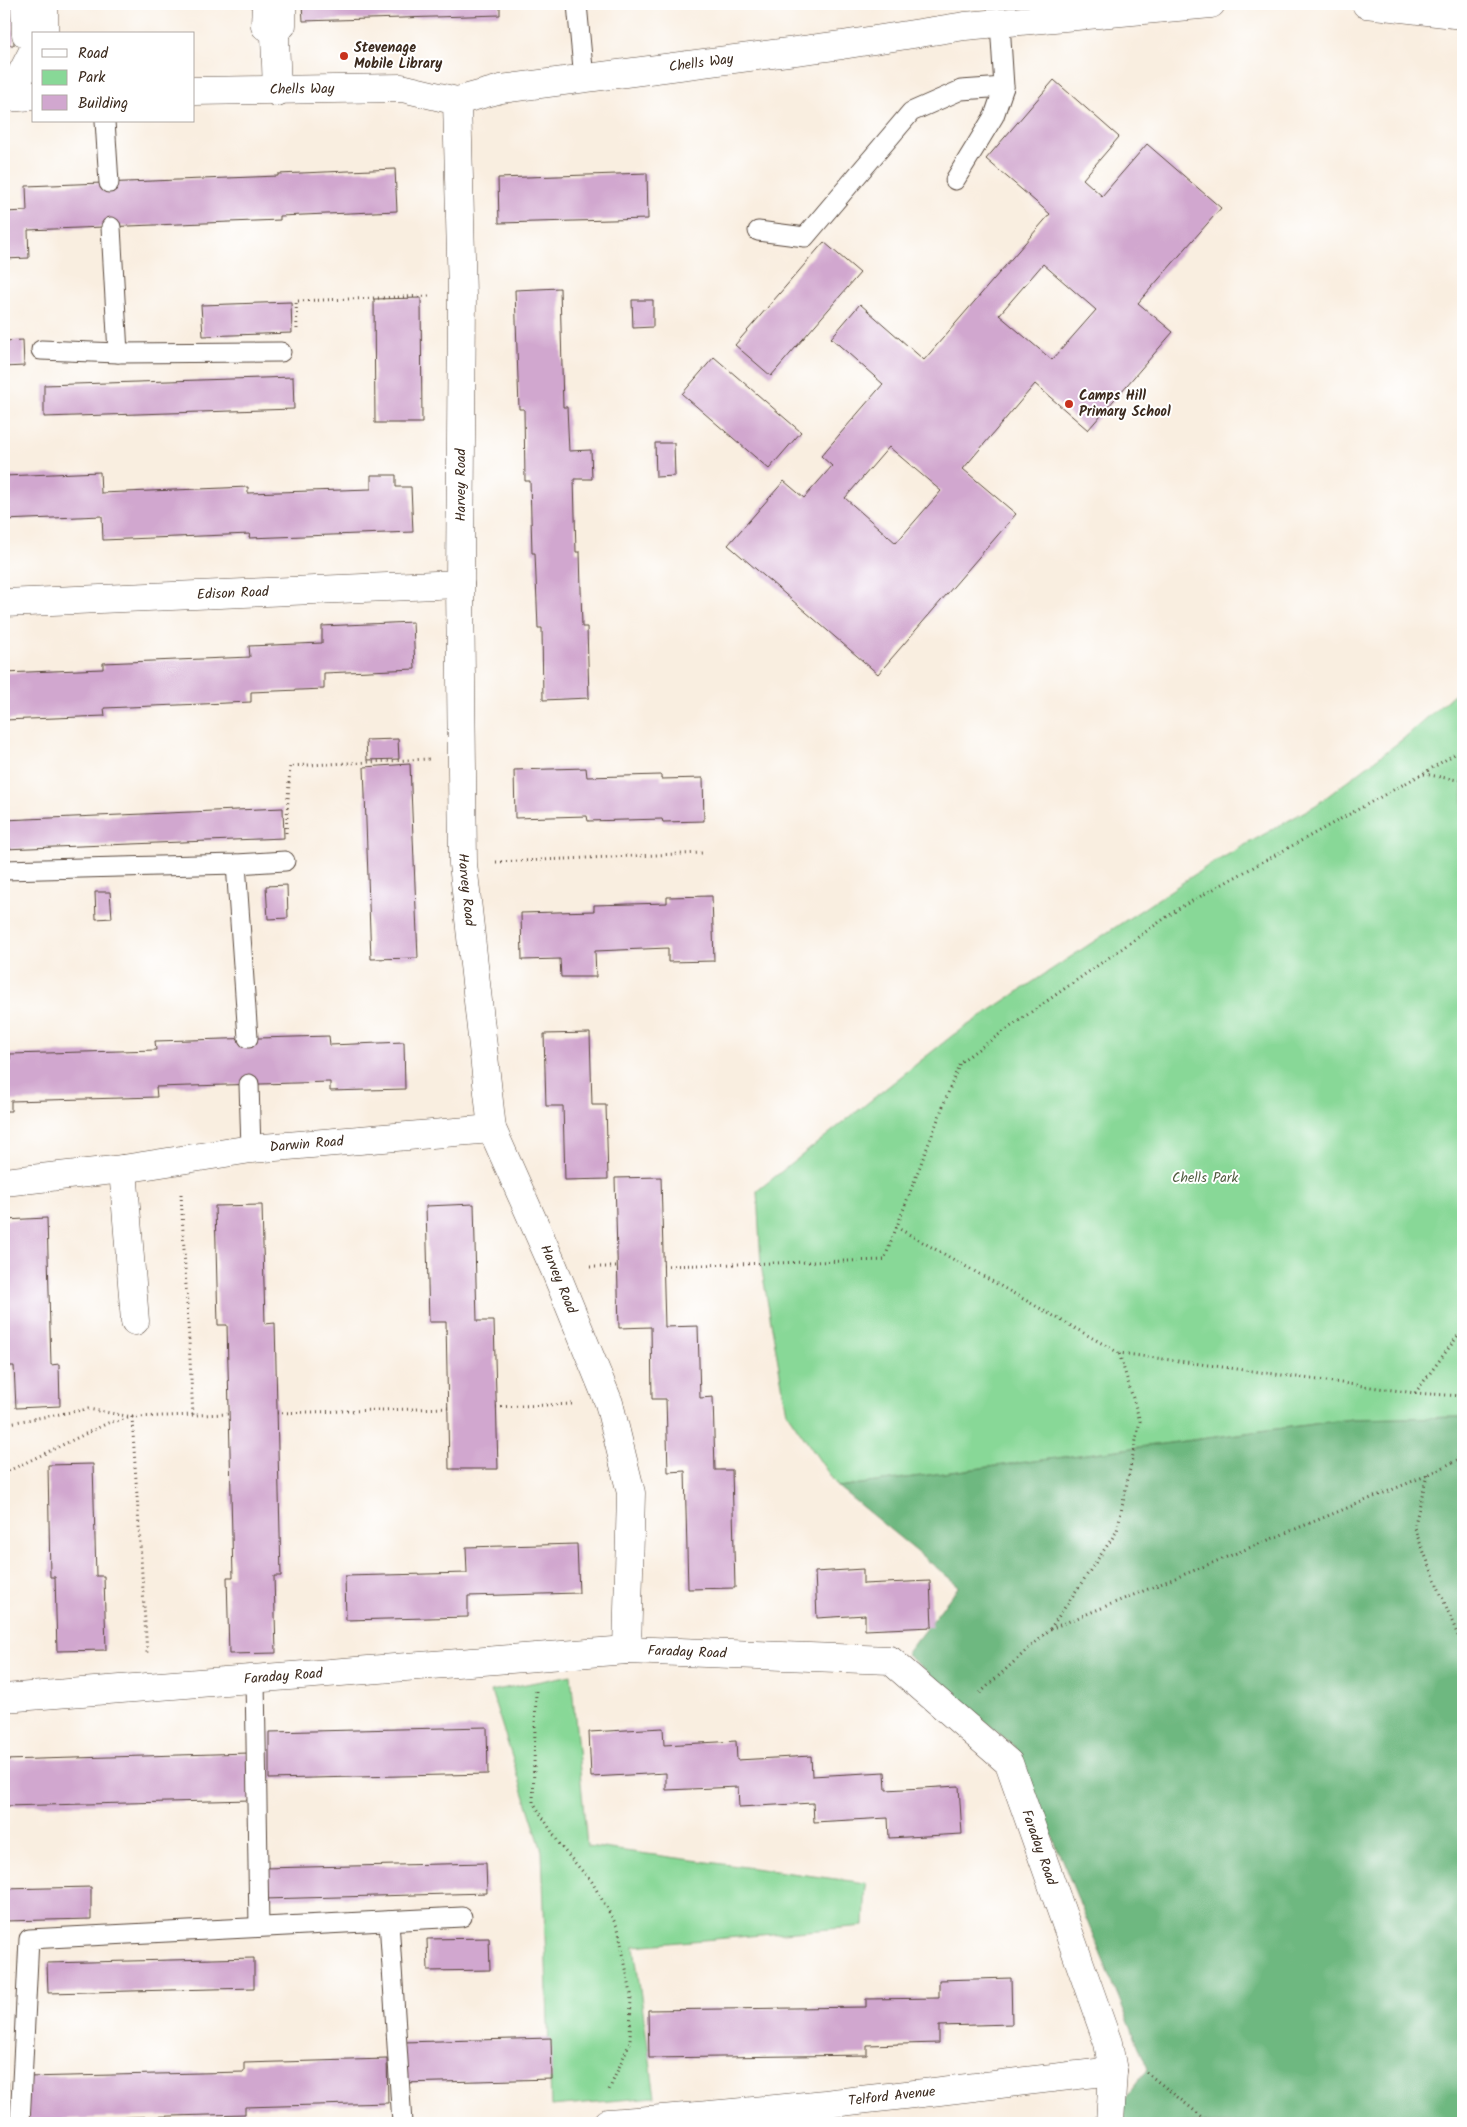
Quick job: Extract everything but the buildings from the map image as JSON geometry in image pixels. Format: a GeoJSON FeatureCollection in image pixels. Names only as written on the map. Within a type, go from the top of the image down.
{"type":"FeatureCollection","features":[{"type":"Feature","properties":{"kind":"street"},"geometry":{"type":"LineString","coordinates":[[25,4],[26,34],[32,34]]}},
{"type":"Feature","properties":{"kind":"street"},"geometry":{"type":"LineString","coordinates":[[44,4],[44,32]]}},
{"type":"Feature","properties":{"kind":"street"},"geometry":{"type":"LineString","coordinates":[[266,4],[265,26],[282,25],[282,4]]}},
{"type":"Feature","properties":{"kind":"street","name":"Chells Way"},"geometry":{"type":"LineString","coordinates":[[195,91],[276,92],[402,88],[457,100],[501,89],[1000,23],[1211,4]]}},
{"type":"Feature","properties":{"kind":"street"},"geometry":{"type":"LineString","coordinates":[[1366,4],[1463,15]]}},
{"type":"Feature","properties":{"kind":"street"},"geometry":{"type":"LineString","coordinates":[[276,36],[276,92]]}},
{"type":"Feature","properties":{"kind":"street"},"geometry":{"type":"LineString","coordinates":[[16,98],[32,54]]}},
{"type":"Feature","properties":{"kind":"street","name":"Harvey Road"},"geometry":{"type":"LineString","coordinates":[[457,100],[462,295],[460,584],[463,864],[492,1129],[554,1268],[609,1403],[631,1493],[628,1650]]}},
{"type":"Feature","properties":{"kind":"street","name":"Edison Road"},"geometry":{"type":"LineString","coordinates":[[4,603],[460,584]]}},
{"type":"Feature","properties":{"kind":"street","name":"Darwin Road"},"geometry":{"type":"LineString","coordinates":[[4,1182],[123,1169],[251,1148],[492,1129]]}},
{"type":"Feature","properties":{"kind":"street"},"geometry":{"type":"LineString","coordinates":[[123,1169],[135,1321]]}},
{"type":"Feature","properties":{"kind":"street","name":"Faraday Road"},"geometry":{"type":"LineString","coordinates":[[4,1698],[628,1650],[890,1660],[1009,1763],[1108,2043],[1113,2070],[1110,2123]]}},
{"type":"Feature","properties":{"kind":"street","name":"Telford Avenue"},"geometry":{"type":"LineString","coordinates":[[607,2123],[669,2121],[1113,2070]]}},
{"type":"Feature","properties":{"kind":"lane"},"geometry":{"type":"LineString","coordinates":[[577,4],[584,79]]}},
{"type":"Feature","properties":{"kind":"lane"},"geometry":{"type":"LineString","coordinates":[[955,180],[994,116],[1004,87],[1000,23]]}},
{"type":"Feature","properties":{"kind":"lane"},"geometry":{"type":"LineString","coordinates":[[758,231],[805,237],[910,112],[961,90],[1004,87]]}},
{"type":"Feature","properties":{"kind":"lane"},"geometry":{"type":"LineString","coordinates":[[105,122],[109,183]]}},
{"type":"Feature","properties":{"kind":"lane"},"geometry":{"type":"LineString","coordinates":[[111,227],[118,353]]}},
{"type":"Feature","properties":{"kind":"lane"},"geometry":{"type":"LineString","coordinates":[[42,350],[118,353],[281,352]]}},
{"type":"Feature","properties":{"kind":"lane"},"geometry":{"type":"LineString","coordinates":[[4,870],[285,861]]}},
{"type":"Feature","properties":{"kind":"lane"},"geometry":{"type":"LineString","coordinates":[[236,864],[248,1038]]}},
{"type":"Feature","properties":{"kind":"lane"},"geometry":{"type":"LineString","coordinates":[[249,1084],[251,1148]]}},
{"type":"Feature","properties":{"kind":"lane"},"geometry":{"type":"LineString","coordinates":[[255,1679],[258,1927]]}},
{"type":"Feature","properties":{"kind":"lane"},"geometry":{"type":"LineString","coordinates":[[20,2123],[29,1939],[462,1917]]}},
{"type":"Feature","properties":{"kind":"lane"},"geometry":{"type":"LineString","coordinates":[[389,1921],[402,2123]]}},
{"type":"Feature","properties":{"kind":"path"},"geometry":{"type":"LineString","coordinates":[[281,352],[297,334],[296,301],[462,295]]}},
{"type":"Feature","properties":{"kind":"path"},"geometry":{"type":"LineString","coordinates":[[663,1266],[761,1265],[884,1260],[960,1062],[1181,907],[1424,774],[1463,749]]}},
{"type":"Feature","properties":{"kind":"path"},"geometry":{"type":"LineString","coordinates":[[285,861],[290,766],[462,757]]}},
{"type":"Feature","properties":{"kind":"path"},"geometry":{"type":"LineString","coordinates":[[1424,774],[1463,781]]}},
{"type":"Feature","properties":{"kind":"path"},"geometry":{"type":"LineString","coordinates":[[463,864],[702,853]]}},
{"type":"Feature","properties":{"kind":"path"},"geometry":{"type":"LineString","coordinates":[[179,1160],[194,1415]]}},
{"type":"Feature","properties":{"kind":"path"},"geometry":{"type":"LineString","coordinates":[[896,1227],[1119,1353],[1415,1394],[1463,1396]]}},
{"type":"Feature","properties":{"kind":"path"},"geometry":{"type":"LineString","coordinates":[[1415,1394],[1463,1329]]}},
{"type":"Feature","properties":{"kind":"path"},"geometry":{"type":"LineString","coordinates":[[954,1717],[1050,1629],[1117,1531],[1140,1421],[1119,1353]]}},
{"type":"Feature","properties":{"kind":"path"},"geometry":{"type":"LineString","coordinates":[[496,1407],[609,1403]]}},
{"type":"Feature","properties":{"kind":"path"},"geometry":{"type":"LineString","coordinates":[[277,1413],[448,1408]]}},
{"type":"Feature","properties":{"kind":"path"},"geometry":{"type":"LineString","coordinates":[[4,1424],[88,1409],[132,1417],[229,1414]]}},
{"type":"Feature","properties":{"kind":"path"},"geometry":{"type":"LineString","coordinates":[[4,1473],[108,1423],[132,1417]]}},
{"type":"Feature","properties":{"kind":"path"},"geometry":{"type":"LineString","coordinates":[[132,1417],[149,1687]]}},
{"type":"Feature","properties":{"kind":"path"},"geometry":{"type":"LineString","coordinates":[[1050,1629],[1428,1475],[1463,1457]]}},
{"type":"Feature","properties":{"kind":"path"},"geometry":{"type":"LineString","coordinates":[[1428,1475],[1414,1528],[1463,1648]]}},
{"type":"Feature","properties":{"kind":"path"},"geometry":{"type":"LineString","coordinates":[[537,1657],[533,1802],[562,1848],[592,1882],[618,1928],[630,1994],[630,2042],[607,2096]]}},
{"type":"Feature","properties":{"kind":"path"},"geometry":{"type":"LineString","coordinates":[[1108,2043],[1210,2123]]}},
{"type":"Feature","properties":{"kind":"green space","name":"Chells Park"},"geometry":{"type":"Polygon","coordinates":[[[1463,686],[1463,1417],[1351,1419],[838,1487],[787,1413],[761,1265],[757,1191],[953,1035],[1206,867],[1316,805],[1403,739],[1463,686]]]}},
{"type":"Feature","properties":{"kind":"green space"},"geometry":{"type":"Polygon","coordinates":[[[1463,1417],[1463,2123],[1105,2123],[1148,2069],[1016,1748],[906,1654],[959,1586],[838,1487],[1352,1419],[1463,1417]]]}},
{"type":"Feature","properties":{"kind":"green space"},"geometry":{"type":"Polygon","coordinates":[[[571,1675],[587,1846],[866,1883],[864,1926],[634,1946],[655,2097],[551,2106],[542,1851],[491,1691],[571,1675]]]}},
{"type":"Feature","properties":{"kind":"place","name":"Stevenage Mobile Library"},"geometry":{"type":"Point","coordinates":[344,56]}},
{"type":"Feature","properties":{"kind":"place","name":"Camps Hill Primary School"},"geometry":{"type":"Point","coordinates":[1069,404]}}]}
